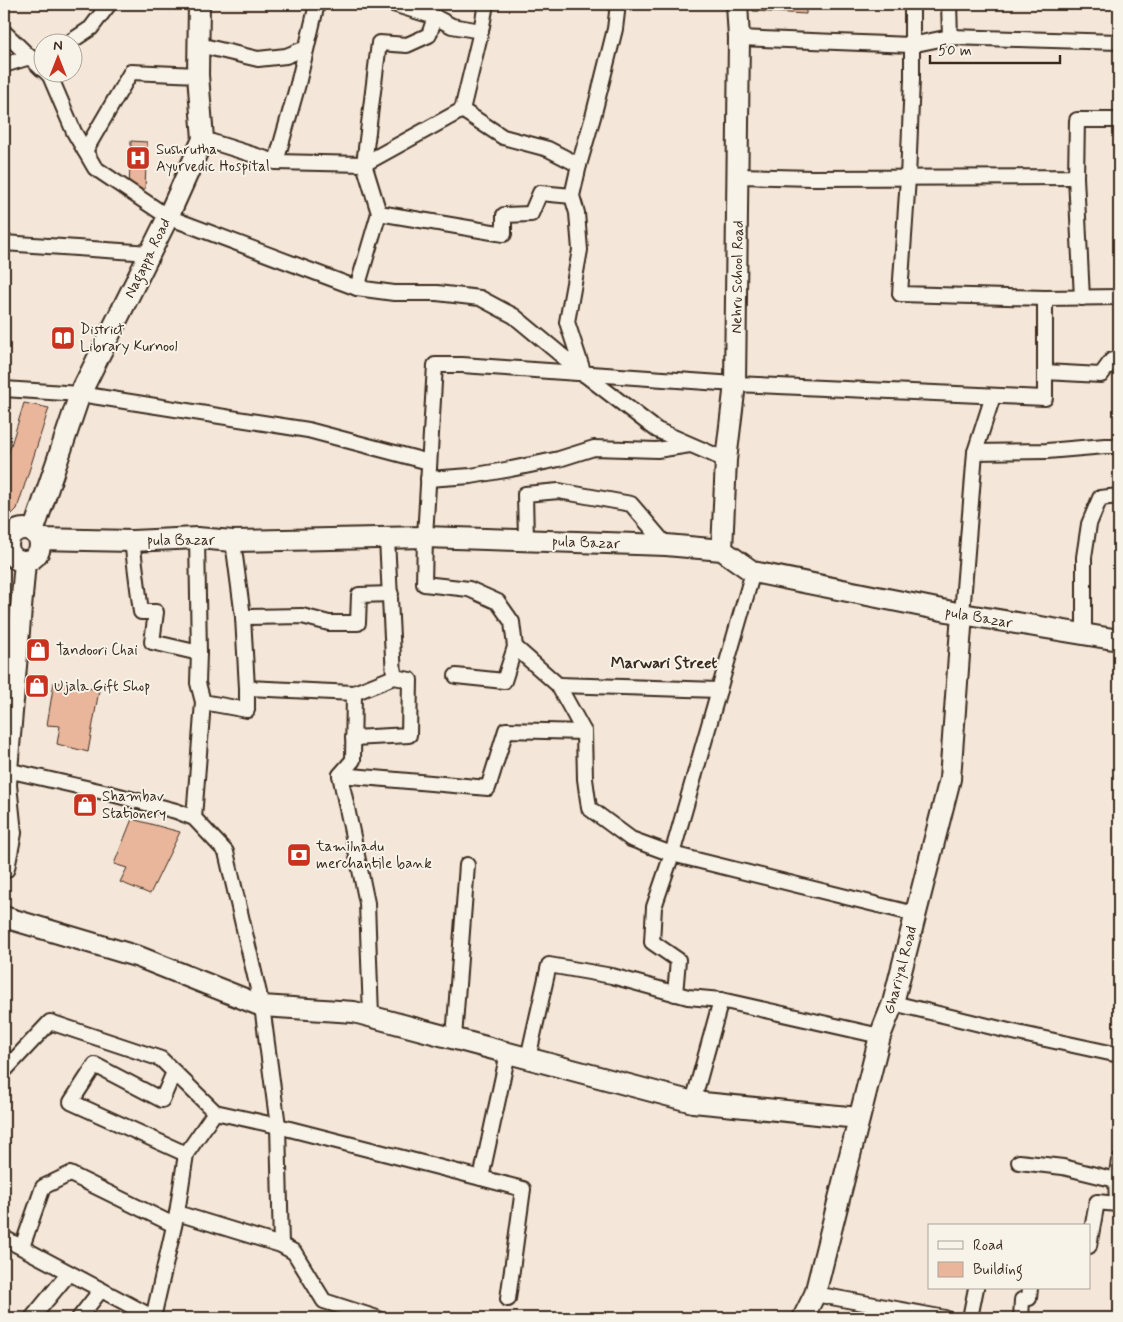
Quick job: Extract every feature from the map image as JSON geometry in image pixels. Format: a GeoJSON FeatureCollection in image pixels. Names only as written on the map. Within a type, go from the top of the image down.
{"type":"FeatureCollection","features":[{"type":"Feature","properties":{"kind":"street"},"geometry":{"type":"LineString","coordinates":[[82,34],[91,28],[109,4]]}},
{"type":"Feature","properties":{"kind":"street","name":"Nagappa Road"},"geometry":{"type":"LineString","coordinates":[[36,535],[80,394],[150,254],[203,139],[198,75],[199,4]]}},
{"type":"Feature","properties":{"kind":"street"},"geometry":{"type":"LineString","coordinates":[[276,162],[317,4]]}},
{"type":"Feature","properties":{"kind":"street"},"geometry":{"type":"LineString","coordinates":[[393,4],[435,18],[452,26],[481,31]]}},
{"type":"Feature","properties":{"kind":"street"},"geometry":{"type":"LineString","coordinates":[[203,139],[276,162],[364,164],[462,110],[486,4]]}},
{"type":"Feature","properties":{"kind":"street"},"geometry":{"type":"LineString","coordinates":[[584,374],[567,322],[580,250],[577,213],[572,196],[615,29],[618,4]]}},
{"type":"Feature","properties":{"kind":"street","name":"Nehru School Road"},"geometry":{"type":"LineString","coordinates":[[722,550],[726,460],[735,384],[739,38],[737,4]]}},
{"type":"Feature","properties":{"kind":"street"},"geometry":{"type":"LineString","coordinates":[[912,4],[912,79],[908,178],[900,294],[1045,298],[1119,297]]}},
{"type":"Feature","properties":{"kind":"street"},"geometry":{"type":"LineString","coordinates":[[949,4],[950,37]]}},
{"type":"Feature","properties":{"kind":"street"},"geometry":{"type":"LineString","coordinates":[[357,288],[380,213],[364,164],[380,42],[407,45],[429,35],[435,18]]}},
{"type":"Feature","properties":{"kind":"street"},"geometry":{"type":"LineString","coordinates":[[4,32],[32,58]]}},
{"type":"Feature","properties":{"kind":"street"},"geometry":{"type":"LineString","coordinates":[[739,38],[911,45],[950,37],[1119,42]]}},
{"type":"Feature","properties":{"kind":"street"},"geometry":{"type":"LineString","coordinates":[[199,45],[258,59],[286,56],[306,48]]}},
{"type":"Feature","properties":{"kind":"street"},"geometry":{"type":"LineString","coordinates":[[4,64],[32,65]]}},
{"type":"Feature","properties":{"kind":"street"},"geometry":{"type":"LineString","coordinates":[[85,151],[132,72],[198,75]]}},
{"type":"Feature","properties":{"kind":"street"},"geometry":{"type":"LineString","coordinates":[[53,82],[74,132],[95,168],[168,216],[357,288],[394,293],[437,293],[480,298],[514,316],[656,430],[726,460]]}},
{"type":"Feature","properties":{"kind":"street"},"geometry":{"type":"LineString","coordinates":[[462,110],[503,137],[548,149],[579,165]]}},
{"type":"Feature","properties":{"kind":"street"},"geometry":{"type":"LineString","coordinates":[[1082,298],[1076,177],[1077,120],[1119,120]]}},
{"type":"Feature","properties":{"kind":"street"},"geometry":{"type":"LineString","coordinates":[[738,176],[812,178],[1076,177]]}},
{"type":"Feature","properties":{"kind":"street"},"geometry":{"type":"LineString","coordinates":[[380,213],[504,234],[504,214],[531,214],[540,193],[572,196]]}},
{"type":"Feature","properties":{"kind":"street"},"geometry":{"type":"LineString","coordinates":[[4,243],[150,254]]}},
{"type":"Feature","properties":{"kind":"street"},"geometry":{"type":"LineString","coordinates":[[456,676],[504,681],[515,647],[512,622],[498,602],[469,589],[424,584],[435,365],[462,365],[735,384],[1045,398],[1045,298]]}},
{"type":"Feature","properties":{"kind":"street"},"geometry":{"type":"LineString","coordinates":[[1045,372],[1101,375],[1112,360],[1119,360]]}},
{"type":"Feature","properties":{"kind":"street"},"geometry":{"type":"LineString","coordinates":[[4,389],[80,394],[308,430],[430,462]]}},
{"type":"Feature","properties":{"kind":"street"},"geometry":{"type":"LineString","coordinates":[[962,614],[975,452],[993,396]]}},
{"type":"Feature","properties":{"kind":"street"},"geometry":{"type":"LineString","coordinates":[[428,479],[471,476],[511,469],[559,459],[594,448],[657,450],[691,445]]}},
{"type":"Feature","properties":{"kind":"street"},"geometry":{"type":"LineString","coordinates":[[975,452],[1047,451],[1119,446]]}},
{"type":"Feature","properties":{"kind":"street"},"geometry":{"type":"LineString","coordinates":[[526,540],[525,494],[559,491],[631,504],[666,545]]}},
{"type":"Feature","properties":{"kind":"street"},"geometry":{"type":"LineString","coordinates":[[1084,634],[1084,557],[1089,524],[1100,498],[1119,496]]}},
{"type":"Feature","properties":{"kind":"street"},"geometry":{"type":"LineString","coordinates":[[4,868],[11,833],[5,781],[14,560],[8,550],[7,536],[22,529],[36,535],[40,544],[38,554],[30,560],[14,560]]}},
{"type":"Feature","properties":{"kind":"street","name":"pula Bazar"},"geometry":{"type":"LineString","coordinates":[[36,535],[132,540],[196,538],[233,541],[425,537],[666,545],[722,550],[754,572],[962,614],[1119,640]]}},
{"type":"Feature","properties":{"kind":"street"},"geometry":{"type":"LineString","coordinates":[[194,818],[203,702],[198,683],[196,538]]}},
{"type":"Feature","properties":{"kind":"street"},"geometry":{"type":"LineString","coordinates":[[387,539],[394,677]]}},
{"type":"Feature","properties":{"kind":"street"},"geometry":{"type":"LineString","coordinates":[[132,540],[141,612],[156,612],[152,642],[199,653]]}},
{"type":"Feature","properties":{"kind":"street"},"geometry":{"type":"LineString","coordinates":[[203,702],[247,710],[243,617],[233,541]]}},
{"type":"Feature","properties":{"kind":"street"},"geometry":{"type":"LineString","coordinates":[[675,994],[678,960],[652,942],[654,907],[672,854],[754,572]]}},
{"type":"Feature","properties":{"kind":"street"},"geometry":{"type":"LineString","coordinates":[[243,617],[302,616],[329,623],[358,623],[359,595],[391,594]]}},
{"type":"Feature","properties":{"kind":"street","name":"Ghariyal Road"},"geometry":{"type":"LineString","coordinates":[[803,1318],[815,1294],[880,1036],[893,1003],[950,778],[962,614]]}},
{"type":"Feature","properties":{"kind":"street"},"geometry":{"type":"LineString","coordinates":[[515,647],[558,685],[584,732],[585,779],[589,808],[631,840],[672,854],[915,914]]}},
{"type":"Feature","properties":{"kind":"street"},"geometry":{"type":"LineString","coordinates":[[247,688],[354,693],[394,677],[410,680],[408,735],[353,738]]}},
{"type":"Feature","properties":{"kind":"street"},"geometry":{"type":"LineString","coordinates":[[558,685],[719,690]]}},
{"type":"Feature","properties":{"kind":"street"},"geometry":{"type":"LineString","coordinates":[[340,775],[353,760],[354,693]]}},
{"type":"Feature","properties":{"kind":"street"},"geometry":{"type":"LineString","coordinates":[[340,775],[488,788],[506,730],[584,732]]}},
{"type":"Feature","properties":{"kind":"street"},"geometry":{"type":"LineString","coordinates":[[340,775],[368,903],[370,1016]]}},
{"type":"Feature","properties":{"kind":"street"},"geometry":{"type":"LineString","coordinates":[[5,781],[108,793],[176,811],[194,818],[226,852],[262,1006],[278,1126],[281,1245]]}},
{"type":"Feature","properties":{"kind":"street"},"geometry":{"type":"LineString","coordinates":[[454,1038],[467,864]]}},
{"type":"Feature","properties":{"kind":"street"},"geometry":{"type":"LineString","coordinates":[[4,917],[139,957],[262,1006],[354,1012],[693,1102],[859,1118]]}},
{"type":"Feature","properties":{"kind":"street"},"geometry":{"type":"LineString","coordinates":[[528,1058],[549,965],[612,976],[688,997],[721,1000],[880,1036]]}},
{"type":"Feature","properties":{"kind":"street"},"geometry":{"type":"LineString","coordinates":[[693,1102],[721,1000]]}},
{"type":"Feature","properties":{"kind":"street"},"geometry":{"type":"LineString","coordinates":[[893,1003],[1119,1055]]}},
{"type":"Feature","properties":{"kind":"street"},"geometry":{"type":"LineString","coordinates":[[4,1070],[50,1022],[161,1059],[215,1112],[278,1126],[523,1189],[508,1299]]}},
{"type":"Feature","properties":{"kind":"street"},"geometry":{"type":"LineString","coordinates":[[481,1178],[508,1053]]}},
{"type":"Feature","properties":{"kind":"street"},"geometry":{"type":"LineString","coordinates":[[174,1072],[162,1100],[95,1065],[71,1102],[186,1154]]}},
{"type":"Feature","properties":{"kind":"street"},"geometry":{"type":"LineString","coordinates":[[4,1238],[101,1290],[133,1314],[154,1318],[176,1219],[186,1154],[215,1112]]}},
{"type":"Feature","properties":{"kind":"street"},"geometry":{"type":"LineString","coordinates":[[1090,1240],[1097,1202],[1117,1204],[1119,1161]]}},
{"type":"Feature","properties":{"kind":"street"},"geometry":{"type":"LineString","coordinates":[[1018,1162],[1063,1167],[1117,1188]]}},
{"type":"Feature","properties":{"kind":"street"},"geometry":{"type":"LineString","coordinates":[[22,1247],[44,1187],[70,1174],[176,1219],[281,1245],[294,1252],[324,1301],[377,1318]]}},
{"type":"Feature","properties":{"kind":"street"},"geometry":{"type":"LineString","coordinates":[[32,1318],[70,1273]]}},
{"type":"Feature","properties":{"kind":"street"},"geometry":{"type":"LineString","coordinates":[[79,1318],[101,1290]]}},
{"type":"Feature","properties":{"kind":"street"},"geometry":{"type":"LineString","coordinates":[[970,1318],[976,1290]]}},
{"type":"Feature","properties":{"kind":"street"},"geometry":{"type":"LineString","coordinates":[[1021,1318],[1022,1300],[1029,1298],[1030,1290]]}},
{"type":"Feature","properties":{"kind":"street"},"geometry":{"type":"LineString","coordinates":[[815,1294],[945,1318]]}},
{"type":"Feature","properties":{"kind":"building"},"geometry":{"type":"Polygon","coordinates":[[[753,4],[806,4],[806,14],[753,11],[753,4]]]}},
{"type":"Feature","properties":{"kind":"building"},"geometry":{"type":"Polygon","coordinates":[[[131,141],[147,142],[145,189],[129,188],[131,141]]]}},
{"type":"Feature","properties":{"kind":"building"},"geometry":{"type":"Polygon","coordinates":[[[24,403],[49,408],[17,509],[10,516],[4,517],[4,468],[24,403]]]}},
{"type":"Feature","properties":{"kind":"building"},"geometry":{"type":"Polygon","coordinates":[[[54,682],[99,690],[88,752],[57,744],[60,726],[47,725],[54,682]]]}},
{"type":"Feature","properties":{"kind":"building"},"geometry":{"type":"Polygon","coordinates":[[[132,819],[180,832],[150,894],[120,882],[127,868],[114,864],[132,819]]]}},
{"type":"Feature","properties":{"kind":"place","name":"Sushrutha Ayurvedic Hospital"},"geometry":{"type":"Point","coordinates":[138,158]}},
{"type":"Feature","properties":{"kind":"place","name":"District Library Kurnool"},"geometry":{"type":"Point","coordinates":[63,338]}},
{"type":"Feature","properties":{"kind":"place","name":"Tandoori Chai"},"geometry":{"type":"Point","coordinates":[38,650]}},
{"type":"Feature","properties":{"kind":"place","name":"Ujala Gift Shop"},"geometry":{"type":"Point","coordinates":[37,686]}},
{"type":"Feature","properties":{"kind":"place","name":"Shambav Stationery"},"geometry":{"type":"Point","coordinates":[85,805]}},
{"type":"Feature","properties":{"kind":"place","name":"tamilnadu merchantile bank"},"geometry":{"type":"Point","coordinates":[299,855]}},
{"type":"Feature","properties":{"kind":"district","name":"Marwari Street"},"geometry":{"type":"Point","coordinates":[664,662]}}]}
